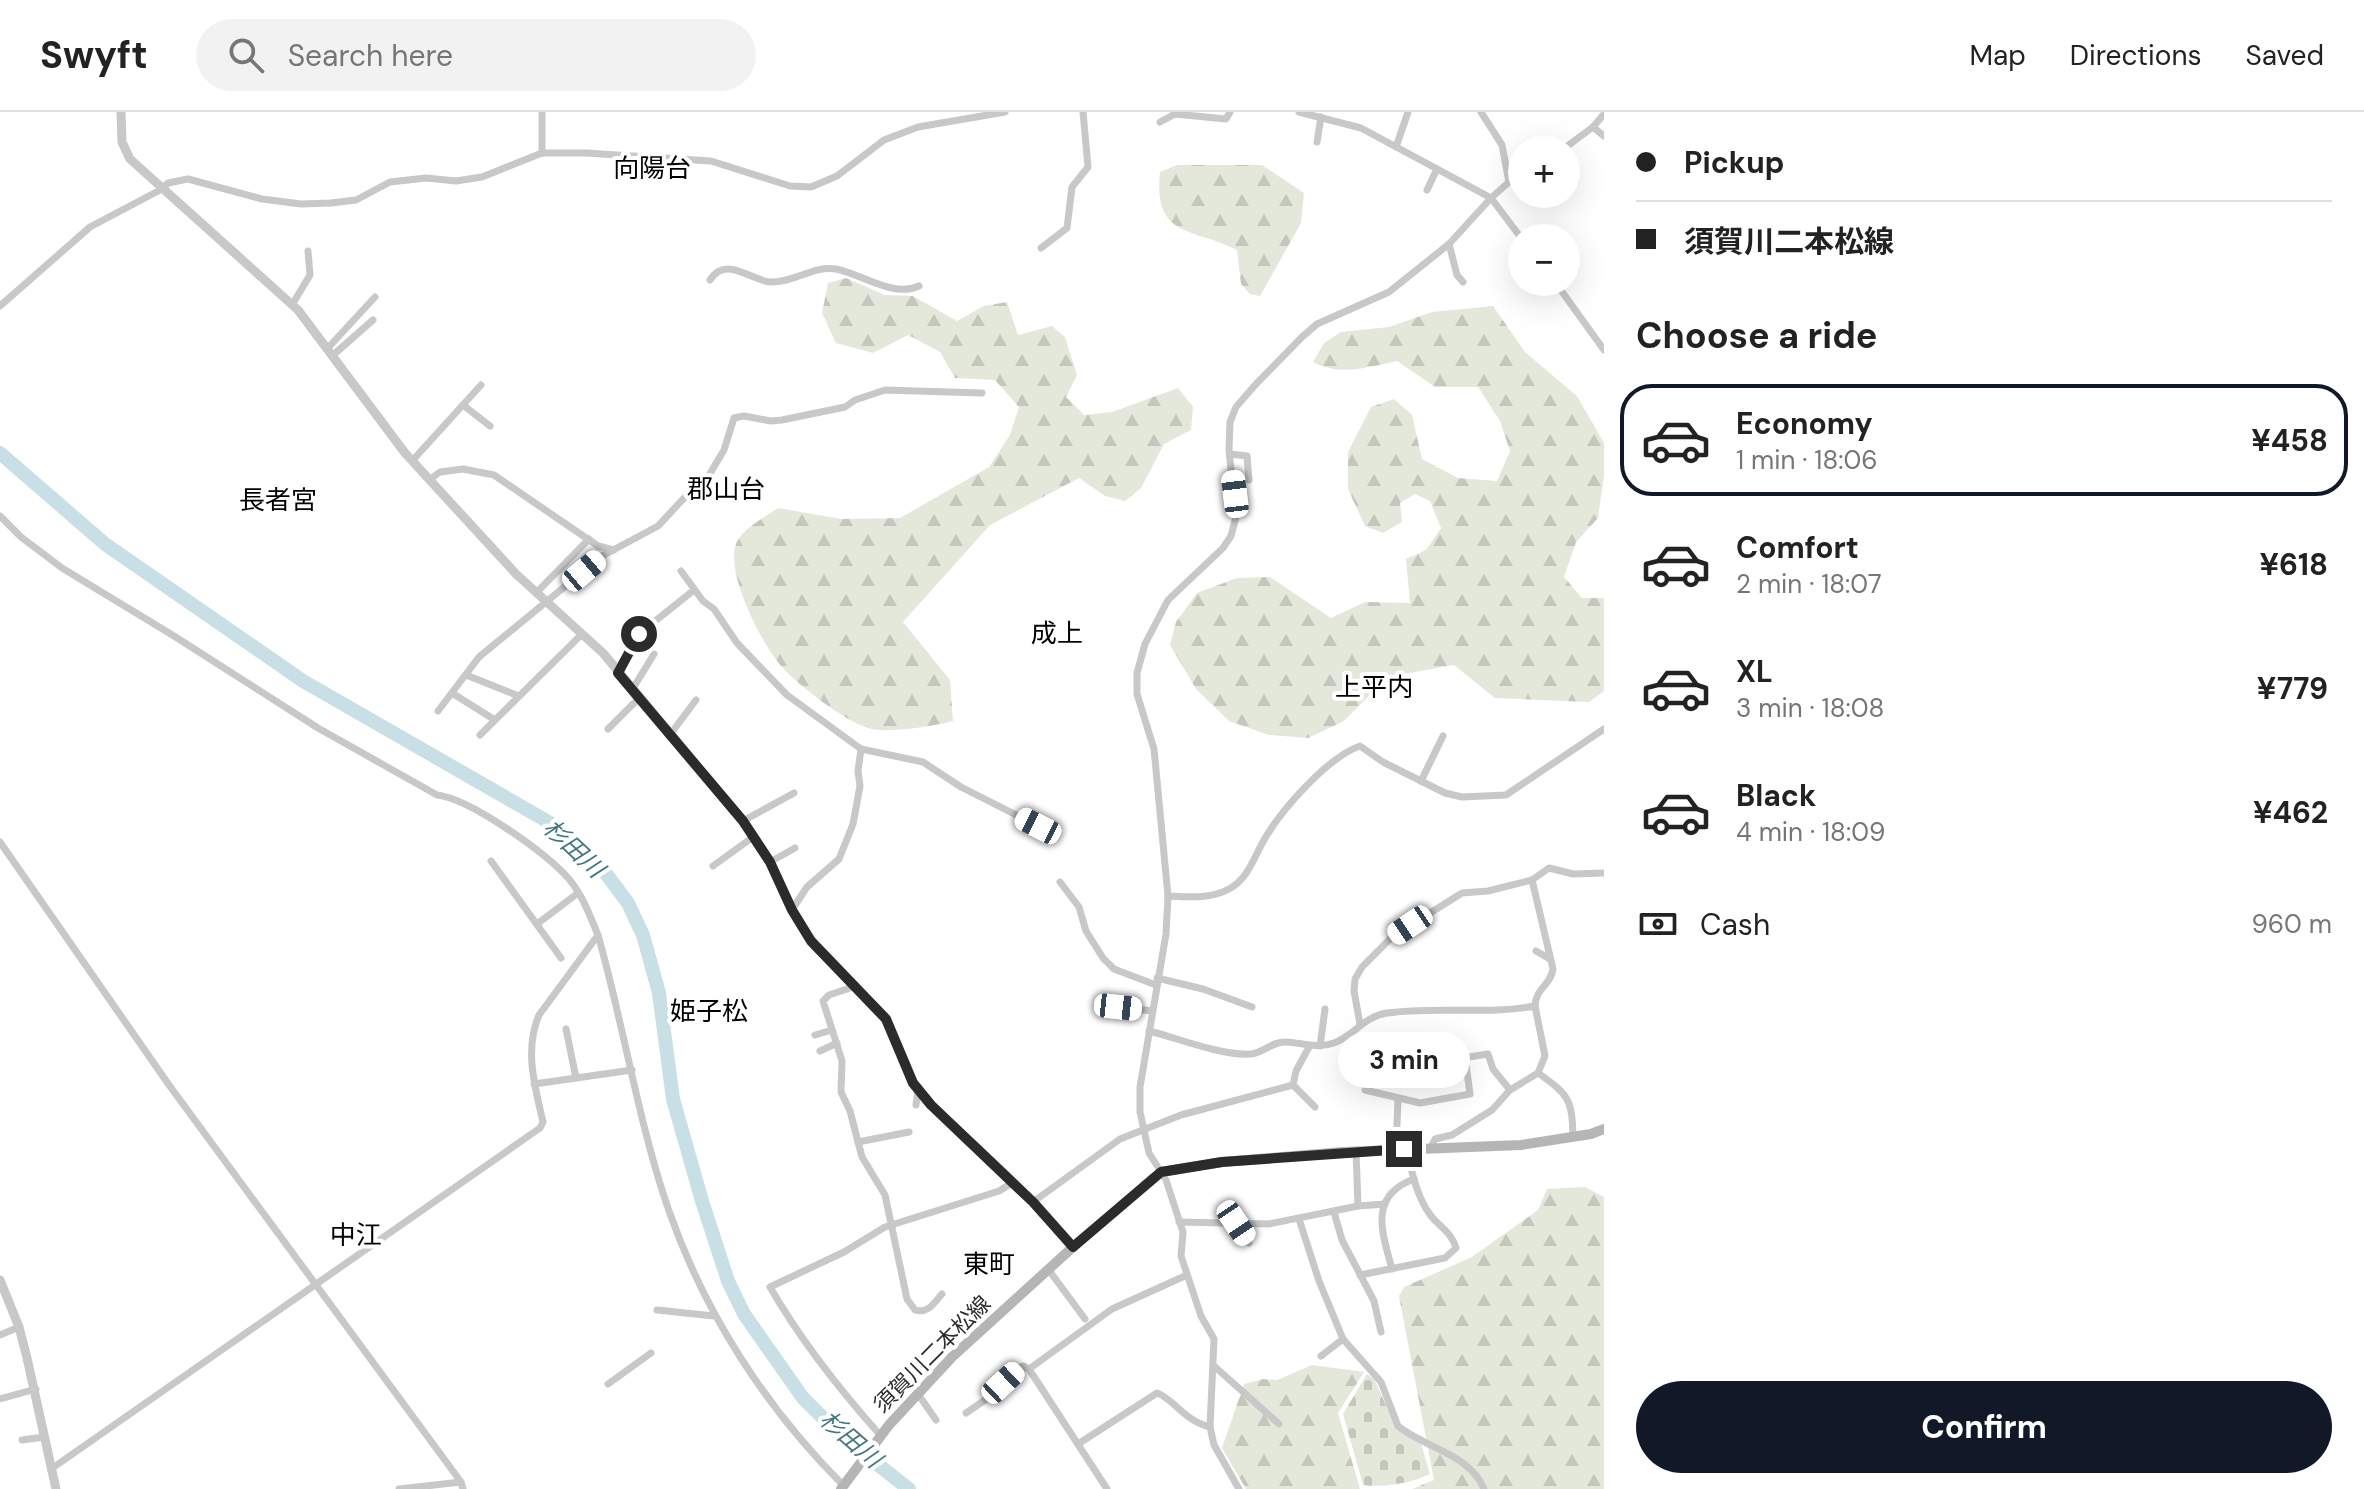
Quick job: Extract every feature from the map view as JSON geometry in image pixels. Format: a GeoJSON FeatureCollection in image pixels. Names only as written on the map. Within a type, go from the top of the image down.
{"type":"FeatureCollection","features":[{"type":"Feature","properties":{"kind":"main road"},"geometry":{"type":"LineString","coordinates":[[1161,1172],[1222,1162],[1356,1151],[1521,1145],[1604,1129]]}},
{"type":"Feature","properties":{"kind":"main road","name":"須賀川二本松線"},"geometry":{"type":"LineString","coordinates":[[843,1485],[879,1438],[952,1357],[1161,1172]]}},
{"type":"Feature","properties":{"kind":"street"},"geometry":{"type":"LineString","coordinates":[[121,112],[122,142],[130,159],[292,305],[412,461],[516,574],[548,601],[618,673],[743,821],[770,862],[792,910],[811,941],[886,1019],[907,1073],[918,1090],[1033,1202],[1073,1247]]}},
{"type":"Feature","properties":{"kind":"street"},"geometry":{"type":"LineString","coordinates":[[542,112],[542,153]]}},
{"type":"Feature","properties":{"kind":"street"},"geometry":{"type":"LineString","coordinates":[[0,306],[90,227],[168,183],[188,179],[262,199],[301,204],[331,203],[356,200],[390,182],[426,178],[456,181],[482,177],[542,153],[586,153],[701,160],[790,186],[811,187],[837,176],[884,140],[918,127],[1005,112]]}},
{"type":"Feature","properties":{"kind":"street"},"geometry":{"type":"LineString","coordinates":[[1041,248],[1067,228],[1072,187],[1088,167],[1083,112]]}},
{"type":"Feature","properties":{"kind":"street"},"geometry":{"type":"LineString","coordinates":[[1160,122],[1175,114],[1226,119],[1230,112]]}},
{"type":"Feature","properties":{"kind":"street"},"geometry":{"type":"LineString","coordinates":[[1299,112],[1361,128],[1491,198],[1511,224]]}},
{"type":"Feature","properties":{"kind":"street"},"geometry":{"type":"LineString","coordinates":[[1396,147],[1408,112]]}},
{"type":"Feature","properties":{"kind":"street"},"geometry":{"type":"LineString","coordinates":[[1481,112],[1502,145],[1508,177]]}},
{"type":"Feature","properties":{"kind":"street"},"geometry":{"type":"LineString","coordinates":[[1580,137],[1604,114]]}},
{"type":"Feature","properties":{"kind":"street"},"geometry":{"type":"LineString","coordinates":[[1317,142],[1321,117]]}},
{"type":"Feature","properties":{"kind":"street"},"geometry":{"type":"LineString","coordinates":[[1593,127],[1604,136]]}},
{"type":"Feature","properties":{"kind":"street"},"geometry":{"type":"LineString","coordinates":[[1427,190],[1437,169]]}},
{"type":"Feature","properties":{"kind":"street"},"geometry":{"type":"LineString","coordinates":[[1239,1489],[1218,1455],[1210,1427],[1214,1339],[1201,1316],[1181,1256],[1183,1232],[1166,1180],[1149,1153],[1143,1129],[1140,1087],[1166,935],[1168,896],[1154,749],[1137,694],[1137,673],[1145,644],[1168,600],[1223,548],[1231,536],[1236,517],[1230,422],[1236,407],[1317,324],[1389,292],[1449,244],[1508,183]]}},
{"type":"Feature","properties":{"kind":"street"},"geometry":{"type":"LineString","coordinates":[[1449,244],[1457,275],[1463,282]]}},
{"type":"Feature","properties":{"kind":"street"},"geometry":{"type":"LineString","coordinates":[[292,305],[310,275],[308,251]]}},
{"type":"Feature","properties":{"kind":"street"},"geometry":{"type":"LineString","coordinates":[[710,280],[718,272],[729,268],[751,274],[757,279],[778,282],[833,268],[870,282],[905,290],[919,286]]}},
{"type":"Feature","properties":{"kind":"street"},"geometry":{"type":"LineString","coordinates":[[1565,296],[1604,350]]}},
{"type":"Feature","properties":{"kind":"street"},"geometry":{"type":"LineString","coordinates":[[330,352],[375,297]]}},
{"type":"Feature","properties":{"kind":"street"},"geometry":{"type":"LineString","coordinates":[[330,352],[373,320]]}},
{"type":"Feature","properties":{"kind":"street"},"geometry":{"type":"LineString","coordinates":[[412,461],[481,385]]}},
{"type":"Feature","properties":{"kind":"street"},"geometry":{"type":"LineString","coordinates":[[438,711],[479,657],[602,556],[658,526],[686,496],[705,482],[717,464],[734,418],[782,420],[845,407],[855,400],[885,390],[982,393]]}},
{"type":"Feature","properties":{"kind":"street"},"geometry":{"type":"LineString","coordinates":[[463,405],[490,426]]}},
{"type":"Feature","properties":{"kind":"street"},"geometry":{"type":"LineString","coordinates":[[1230,454],[1247,456],[1249,480]]}},
{"type":"Feature","properties":{"kind":"street"},"geometry":{"type":"LineString","coordinates":[[429,480],[440,472],[463,469],[494,475],[598,546],[614,550]]}},
{"type":"Feature","properties":{"kind":"street"},"geometry":{"type":"LineString","coordinates":[[0,516],[21,537],[62,568],[318,728],[437,795],[451,797],[521,839],[559,869],[578,893],[598,935],[669,1210],[714,1316],[779,1411],[843,1485]]}},
{"type":"Feature","properties":{"kind":"street"},"geometry":{"type":"LineString","coordinates":[[537,592],[589,539]]}},
{"type":"Feature","properties":{"kind":"street"},"geometry":{"type":"LineString","coordinates":[[681,571],[694,590],[714,609],[737,643],[787,695],[861,749],[923,762],[961,787],[1040,827]]}},
{"type":"Feature","properties":{"kind":"street"},"geometry":{"type":"LineString","coordinates":[[618,673],[639,634],[694,590]]}},
{"type":"Feature","properties":{"kind":"street"},"geometry":{"type":"LineString","coordinates":[[480,735],[582,634]]}},
{"type":"Feature","properties":{"kind":"street"},"geometry":{"type":"LineString","coordinates":[[608,729],[636,694],[654,654]]}},
{"type":"Feature","properties":{"kind":"street"},"geometry":{"type":"LineString","coordinates":[[466,675],[519,696]]}},
{"type":"Feature","properties":{"kind":"street"},"geometry":{"type":"LineString","coordinates":[[452,693],[495,720]]}},
{"type":"Feature","properties":{"kind":"street"},"geometry":{"type":"LineString","coordinates":[[669,736],[696,700]]}},
{"type":"Feature","properties":{"kind":"street"},"geometry":{"type":"LineString","coordinates":[[1168,896],[1203,896],[1237,885],[1281,814],[1346,750],[1360,746],[1383,762],[1445,793],[1462,797],[1506,795],[1604,729]]}},
{"type":"Feature","properties":{"kind":"street"},"geometry":{"type":"LineString","coordinates":[[1421,781],[1443,736]]}},
{"type":"Feature","properties":{"kind":"street"},"geometry":{"type":"LineString","coordinates":[[792,910],[807,887],[839,859],[853,824],[860,786],[858,771],[861,749]]}},
{"type":"Feature","properties":{"kind":"street"},"geometry":{"type":"LineString","coordinates":[[743,821],[794,793]]}},
{"type":"Feature","properties":{"kind":"street"},"geometry":{"type":"LineString","coordinates":[[713,866],[753,837]]}},
{"type":"Feature","properties":{"kind":"street"},"geometry":{"type":"LineString","coordinates":[[0,842],[169,1085],[462,1485]]}},
{"type":"Feature","properties":{"kind":"street"},"geometry":{"type":"LineString","coordinates":[[770,862],[795,848]]}},
{"type":"Feature","properties":{"kind":"street"},"geometry":{"type":"LineString","coordinates":[[491,861],[561,958]]}},
{"type":"Feature","properties":{"kind":"street"},"geometry":{"type":"LineString","coordinates":[[1360,1024],[1354,991],[1355,979],[1362,967],[1392,937],[1462,893],[1488,891],[1532,880],[1549,868],[1573,874],[1604,873]]}},
{"type":"Feature","properties":{"kind":"street"},"geometry":{"type":"LineString","coordinates":[[1430,1149],[1435,1139],[1452,1135],[1492,1110],[1510,1090],[1538,1073],[1545,1056],[1535,1006],[1539,991],[1552,976],[1532,880]]}},
{"type":"Feature","properties":{"kind":"street"},"geometry":{"type":"LineString","coordinates":[[1060,882],[1079,907],[1086,931],[1114,969],[1156,981],[1203,989],[1252,1007]]}},
{"type":"Feature","properties":{"kind":"street"},"geometry":{"type":"LineString","coordinates":[[537,924],[578,893]]}},
{"type":"Feature","properties":{"kind":"street"},"geometry":{"type":"LineString","coordinates":[[51,1469],[540,1128],[543,1122],[534,1084],[531,1052],[535,1025],[539,1015],[598,935]]}},
{"type":"Feature","properties":{"kind":"street"},"geometry":{"type":"LineString","coordinates":[[1536,951],[1550,959]]}},
{"type":"Feature","properties":{"kind":"street"},"geometry":{"type":"LineString","coordinates":[[856,986],[825,997],[823,1005],[842,1061],[841,1092],[850,1111],[862,1157],[885,1195],[903,1284],[911,1304],[915,1310],[927,1310],[942,1294]]}},
{"type":"Feature","properties":{"kind":"street"},"geometry":{"type":"LineString","coordinates":[[1149,1031],[1241,1054],[1257,1053],[1283,1042],[1309,1047],[1330,1045],[1381,1013],[1405,1010],[1513,1010],[1535,1006]]}},
{"type":"Feature","properties":{"kind":"street"},"geometry":{"type":"LineString","coordinates":[[1118,1007],[1152,1011]]}},
{"type":"Feature","properties":{"kind":"street"},"geometry":{"type":"LineString","coordinates":[[1320,1046],[1325,1009]]}},
{"type":"Feature","properties":{"kind":"street"},"geometry":{"type":"LineString","coordinates":[[566,1029],[576,1078]]}},
{"type":"Feature","properties":{"kind":"street"},"geometry":{"type":"LineString","coordinates":[[815,1035],[832,1030]]}},
{"type":"Feature","properties":{"kind":"street"},"geometry":{"type":"LineString","coordinates":[[1347,1036],[1358,1049],[1424,1064],[1488,1054],[1493,1069],[1510,1090]]}},
{"type":"Feature","properties":{"kind":"street"},"geometry":{"type":"LineString","coordinates":[[820,1051],[837,1043]]}},
{"type":"Feature","properties":{"kind":"street"},"geometry":{"type":"LineString","coordinates":[[1293,1085],[1296,1071],[1309,1047]]}},
{"type":"Feature","properties":{"kind":"street"},"geometry":{"type":"LineString","coordinates":[[1376,1054],[1365,1090],[1420,1103],[1470,1094],[1465,1057]]}},
{"type":"Feature","properties":{"kind":"street"},"geometry":{"type":"LineString","coordinates":[[534,1084],[632,1070]]}},
{"type":"Feature","properties":{"kind":"street"},"geometry":{"type":"LineString","coordinates":[[1538,1073],[1566,1095],[1572,1114],[1573,1137]]}},
{"type":"Feature","properties":{"kind":"street"},"geometry":{"type":"LineString","coordinates":[[1033,1202],[1105,1148],[1143,1129],[1181,1115],[1293,1085]]}},
{"type":"Feature","properties":{"kind":"street"},"geometry":{"type":"LineString","coordinates":[[1293,1085],[1315,1107]]}},
{"type":"Feature","properties":{"kind":"street"},"geometry":{"type":"LineString","coordinates":[[916,1105],[918,1090]]}},
{"type":"Feature","properties":{"kind":"street"},"geometry":{"type":"LineString","coordinates":[[1396,1149],[1398,1099]]}},
{"type":"Feature","properties":{"kind":"street"},"geometry":{"type":"LineString","coordinates":[[858,1142],[909,1132]]}},
{"type":"Feature","properties":{"kind":"street"},"geometry":{"type":"LineString","coordinates":[[1356,1151],[1358,1206]]}},
{"type":"Feature","properties":{"kind":"street"},"geometry":{"type":"LineString","coordinates":[[1360,1275],[1392,1269],[1445,1258],[1456,1248],[1451,1235],[1423,1204],[1413,1176],[1392,1190],[1385,1204],[1381,1230],[1392,1269]]}},
{"type":"Feature","properties":{"kind":"street"},"geometry":{"type":"LineString","coordinates":[[879,1438],[810,1349],[770,1287],[821,1264],[893,1224],[999,1191],[1012,1183]]}},
{"type":"Feature","properties":{"kind":"street"},"geometry":{"type":"LineString","coordinates":[[1179,1222],[1269,1224],[1358,1206],[1385,1204]]}},
{"type":"Feature","properties":{"kind":"street"},"geometry":{"type":"LineString","coordinates":[[1334,1212],[1342,1240],[1374,1301],[1381,1332]]}},
{"type":"Feature","properties":{"kind":"street"},"geometry":{"type":"LineString","coordinates":[[1299,1219],[1319,1281],[1343,1339],[1381,1382],[1398,1426],[1474,1471],[1484,1489]]}},
{"type":"Feature","properties":{"kind":"street"},"geometry":{"type":"LineString","coordinates":[[1236,1223],[1249,1243]]}},
{"type":"Feature","properties":{"kind":"street"},"geometry":{"type":"LineString","coordinates":[[1048,1269],[1085,1319]]}},
{"type":"Feature","properties":{"kind":"street"},"geometry":{"type":"LineString","coordinates":[[966,1413],[988,1398],[1019,1368],[1029,1369],[1112,1309],[1187,1275]]}},
{"type":"Feature","properties":{"kind":"street"},"geometry":{"type":"LineString","coordinates":[[0,1280],[19,1327],[36,1389],[36,1417],[56,1489]]}},
{"type":"Feature","properties":{"kind":"street"},"geometry":{"type":"LineString","coordinates":[[657,1310],[714,1316]]}},
{"type":"Feature","properties":{"kind":"street"},"geometry":{"type":"LineString","coordinates":[[0,1335],[19,1327]]}},
{"type":"Feature","properties":{"kind":"street"},"geometry":{"type":"LineString","coordinates":[[1321,1356],[1343,1339]]}},
{"type":"Feature","properties":{"kind":"street"},"geometry":{"type":"LineString","coordinates":[[608,1384],[651,1353]]}},
{"type":"Feature","properties":{"kind":"street"},"geometry":{"type":"LineString","coordinates":[[1214,1366],[1279,1424]]}},
{"type":"Feature","properties":{"kind":"street"},"geometry":{"type":"LineString","coordinates":[[1029,1369],[1107,1489]]}},
{"type":"Feature","properties":{"kind":"street"},"geometry":{"type":"LineString","coordinates":[[0,1399],[36,1389]]}},
{"type":"Feature","properties":{"kind":"street"},"geometry":{"type":"LineString","coordinates":[[1078,1444],[1157,1393],[1192,1421],[1210,1427]]}},
{"type":"Feature","properties":{"kind":"street"},"geometry":{"type":"LineString","coordinates":[[918,1394],[936,1420]]}},
{"type":"Feature","properties":{"kind":"street"},"geometry":{"type":"LineString","coordinates":[[22,1440],[44,1437]]}},
{"type":"Feature","properties":{"kind":"street"},"geometry":{"type":"LineString","coordinates":[[399,1489],[462,1485]]}},
{"type":"Feature","properties":{"kind":"green space"},"geometry":{"type":"Polygon","coordinates":[[[1177,165],[1262,165],[1304,193],[1301,223],[1260,296],[1250,294],[1241,284],[1237,250],[1191,233],[1169,220],[1159,193],[1160,172],[1177,165]]]}},
{"type":"Feature","properties":{"kind":"green space"},"geometry":{"type":"Polygon","coordinates":[[[846,278],[885,295],[913,296],[957,321],[984,306],[1007,302],[1018,335],[1052,326],[1065,337],[1077,375],[1066,397],[1084,415],[1112,412],[1178,388],[1193,407],[1191,430],[1164,444],[1141,488],[1125,501],[1105,496],[1079,478],[990,525],[903,622],[950,680],[953,721],[945,723],[910,729],[876,730],[858,724],[823,702],[775,658],[756,627],[736,573],[734,557],[739,539],[754,524],[778,508],[841,519],[900,518],[989,467],[1010,435],[1019,407],[995,380],[955,378],[940,352],[908,335],[873,353],[836,343],[822,313],[828,283],[846,278]]]}},
{"type":"Feature","properties":{"kind":"green space"},"geometry":{"type":"Polygon","coordinates":[[[1493,306],[1525,352],[1577,396],[1604,443],[1604,475],[1598,518],[1576,542],[1564,577],[1582,598],[1604,598],[1604,691],[1589,702],[1495,698],[1454,665],[1387,677],[1344,721],[1308,738],[1269,735],[1229,721],[1196,689],[1170,645],[1176,622],[1197,593],[1237,578],[1270,577],[1331,618],[1365,602],[1410,603],[1406,559],[1426,550],[1441,528],[1430,501],[1415,494],[1400,503],[1402,522],[1383,533],[1365,526],[1348,489],[1348,452],[1371,407],[1394,399],[1412,415],[1422,459],[1458,478],[1497,481],[1510,451],[1500,421],[1478,387],[1435,387],[1397,361],[1344,370],[1323,367],[1313,362],[1324,343],[1341,332],[1389,327],[1432,312],[1493,306]]]}},
{"type":"Feature","properties":{"kind":"green space"},"geometry":{"type":"Polygon","coordinates":[[[1585,1187],[1604,1197],[1604,1489],[1412,1489],[1434,1480],[1399,1296],[1404,1287],[1472,1257],[1538,1210],[1547,1189],[1585,1187]]]}},
{"type":"Feature","properties":{"kind":"green space"},"geometry":{"type":"Polygon","coordinates":[[[1312,1365],[1364,1372],[1338,1413],[1360,1489],[1246,1489],[1222,1448],[1244,1384],[1263,1379],[1277,1380],[1312,1365]]]}},
{"type":"Feature","properties":{"kind":"green space"},"geometry":{"type":"Polygon","coordinates":[[[1367,1374],[1374,1379],[1397,1429],[1421,1443],[1430,1474],[1397,1484],[1363,1485],[1343,1414],[1367,1374]]]}},
{"type":"Feature","properties":{"kind":"waterway","name":"杉田川"},"geometry":{"type":"LineString","coordinates":[[0,453],[105,544],[303,681],[559,828],[601,867],[628,903],[643,935],[659,993],[673,1099],[728,1281],[744,1314],[803,1398],[840,1435],[909,1489]]}},
{"type":"Feature","properties":{"kind":"district","name":"向陽台"},"geometry":{"type":"Point","coordinates":[652,168]}},
{"type":"Feature","properties":{"kind":"district","name":"郡山台"},"geometry":{"type":"Point","coordinates":[726,489]}},
{"type":"Feature","properties":{"kind":"district","name":"長者宮"},"geometry":{"type":"Point","coordinates":[278,500]}},
{"type":"Feature","properties":{"kind":"district","name":"成上"},"geometry":{"type":"Point","coordinates":[1057,633]}},
{"type":"Feature","properties":{"kind":"district","name":"上平内"},"geometry":{"type":"Point","coordinates":[1374,687]}},
{"type":"Feature","properties":{"kind":"district","name":"姫子松"},"geometry":{"type":"Point","coordinates":[709,1011]}},
{"type":"Feature","properties":{"kind":"district","name":"中江"},"geometry":{"type":"Point","coordinates":[356,1235]}},
{"type":"Feature","properties":{"kind":"district","name":"東町"},"geometry":{"type":"Point","coordinates":[989,1264]}},
{"type":"Feature","properties":{"kind":"route"},"geometry":{"type":"LineString","coordinates":[[639,634],[618,673],[743,821],[770,862],[799,924],[811,941],[886,1019],[913,1083],[931,1105],[1033,1202],[1073,1247],[1161,1172],[1222,1162],[1404,1149]]}}]}
